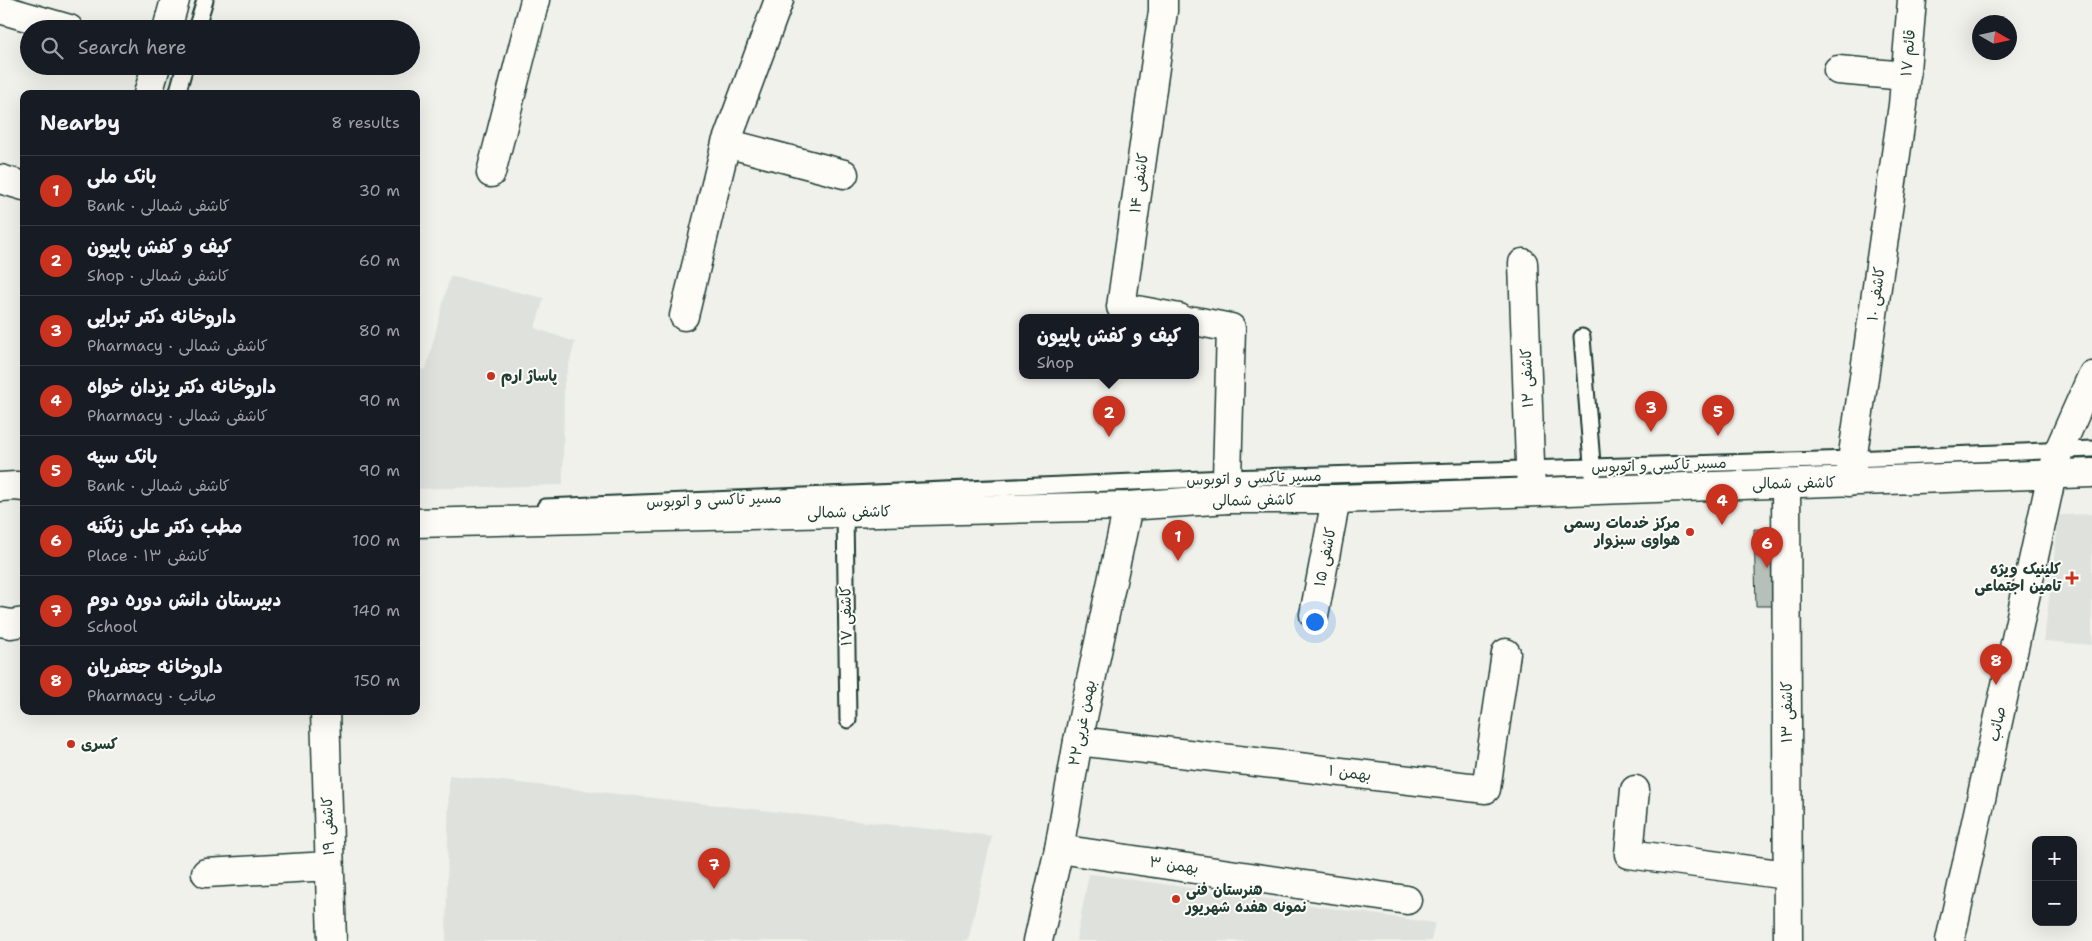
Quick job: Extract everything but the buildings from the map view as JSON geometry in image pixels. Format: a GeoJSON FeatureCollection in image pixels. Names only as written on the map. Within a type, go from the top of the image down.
{"type":"FeatureCollection","features":[{"type":"Feature","properties":{"kind":"street"},"geometry":{"type":"LineString","coordinates":[[169,20],[175,0]]}},
{"type":"Feature","properties":{"kind":"street"},"geometry":{"type":"LineString","coordinates":[[490,173],[535,0]]}},
{"type":"Feature","properties":{"kind":"street"},"geometry":{"type":"LineString","coordinates":[[684,316],[726,142],[779,0]]}},
{"type":"Feature","properties":{"kind":"street","name":"کاشفی ۱۴"},"geometry":{"type":"LineString","coordinates":[[1158,314],[1121,307],[1163,0]]}},
{"type":"Feature","properties":{"kind":"street","name":"قائم ۱۷"},"geometry":{"type":"LineString","coordinates":[[1904,105],[1912,0]]}},
{"type":"Feature","properties":{"kind":"street"},"geometry":{"type":"LineString","coordinates":[[0,9],[38,20]]}},
{"type":"Feature","properties":{"kind":"street"},"geometry":{"type":"LineString","coordinates":[[1838,70],[1906,76]]}},
{"type":"Feature","properties":{"kind":"street"},"geometry":{"type":"LineString","coordinates":[[149,90],[153,75]]}},
{"type":"Feature","properties":{"kind":"street","name":"کاشفی ۱۰"},"geometry":{"type":"LineString","coordinates":[[1851,470],[1904,105]]}},
{"type":"Feature","properties":{"kind":"street"},"geometry":{"type":"LineString","coordinates":[[726,142],[844,174]]}},
{"type":"Feature","properties":{"kind":"street"},"geometry":{"type":"LineString","coordinates":[[0,179],[20,185]]}},
{"type":"Feature","properties":{"kind":"street","name":"کاشفی ۱۲"},"geometry":{"type":"LineString","coordinates":[[1523,263],[1530,481]]}},
{"type":"Feature","properties":{"kind":"street"},"geometry":{"type":"LineString","coordinates":[[1199,322],[1231,328],[1228,489]]}},
{"type":"Feature","properties":{"kind":"street","name":"صائب"},"geometry":{"type":"LineString","coordinates":[[1950,941],[2056,462],[2092,376]]}},
{"type":"Feature","properties":{"kind":"street","name":"کاشفی شمالی"},"geometry":{"type":"LineString","coordinates":[[420,523],[1128,506],[1228,489],[1336,499],[1530,481],[1594,479],[1786,483],[1851,470],[2056,462],[2092,473]]}},
{"type":"Feature","properties":{"kind":"street","name":"کاشفی ۱۳"},"geometry":{"type":"LineString","coordinates":[[1786,483],[1788,941]]}},
{"type":"Feature","properties":{"kind":"street"},"geometry":{"type":"LineString","coordinates":[[0,487],[20,486]]}},
{"type":"Feature","properties":{"kind":"street","name":"کاشفی ۱۵"},"geometry":{"type":"LineString","coordinates":[[1314,615],[1336,499]]}},
{"type":"Feature","properties":{"kind":"street","name":"۲۲بهمن غربی"},"geometry":{"type":"LineString","coordinates":[[1038,941],[1059,849],[1078,741],[1128,506]]}},
{"type":"Feature","properties":{"kind":"street"},"geometry":{"type":"LineString","coordinates":[[0,622],[11,624],[20,623]]}},
{"type":"Feature","properties":{"kind":"street","name":"بهمن ۱"},"geometry":{"type":"LineString","coordinates":[[1078,741],[1486,789],[1506,653]]}},
{"type":"Feature","properties":{"kind":"street","name":"کاشفی ۱۹"},"geometry":{"type":"LineString","coordinates":[[325,715],[332,941]]}},
{"type":"Feature","properties":{"kind":"street"},"geometry":{"type":"LineString","coordinates":[[1635,790],[1629,854],[1787,875]]}},
{"type":"Feature","properties":{"kind":"street","name":"بهمن ۳"},"geometry":{"type":"LineString","coordinates":[[1059,849],[1407,900]]}},
{"type":"Feature","properties":{"kind":"street"},"geometry":{"type":"LineString","coordinates":[[206,872],[329,866]]}},
{"type":"Feature","properties":{"kind":"lane"},"geometry":{"type":"LineString","coordinates":[[199,20],[205,0]]}},
{"type":"Feature","properties":{"kind":"lane"},"geometry":{"type":"LineString","coordinates":[[178,90],[182,75]]}},
{"type":"Feature","properties":{"kind":"lane"},"geometry":{"type":"LineString","coordinates":[[1582,337],[1594,479]]}},
{"type":"Feature","properties":{"kind":"lane"},"geometry":{"type":"LineString","coordinates":[[2056,462],[2092,449]]}},
{"type":"Feature","properties":{"kind":"lane","name":"مسیر تاکسی و اتوبوس"},"geometry":{"type":"LineString","coordinates":[[1594,479],[1851,470]]}},
{"type":"Feature","properties":{"kind":"lane","name":"مسیر تاکسی و اتوبوس"},"geometry":{"type":"LineString","coordinates":[[420,512],[1530,481]]}},
{"type":"Feature","properties":{"kind":"lane","name":"کاشفی ۱۷"},"geometry":{"type":"LineString","coordinates":[[845,512],[848,720]]}},
{"type":"Feature","properties":{"kind":"shaded area","name":"پاساژ ارم"},"geometry":{"type":"Polygon","coordinates":[[[450,276],[544,298],[535,328],[575,342],[564,383],[563,485],[420,489],[420,370],[426,369],[450,276]]]}},
{"type":"Feature","properties":{"kind":"shaded area","name":"کلینیک ویژه تامین اجتماعی"},"geometry":{"type":"Polygon","coordinates":[[[2092,514],[2092,645],[2044,641],[2059,515],[2092,514]]]}},
{"type":"Feature","properties":{"kind":"shaded area"},"geometry":{"type":"Polygon","coordinates":[[[449,775],[992,836],[968,941],[446,941],[449,775]]]}},
{"type":"Feature","properties":{"kind":"shaded area","name":"هنرستان فنی نمونه هفده شهریور"},"geometry":{"type":"Polygon","coordinates":[[[1089,874],[1435,923],[1431,941],[1076,941],[1089,874]]]}},
{"type":"Feature","properties":{"kind":"place","name":"پاساژ ارم"},"geometry":{"type":"Point","coordinates":[491,376]}},
{"type":"Feature","properties":{"kind":"place","name":"داروخانه دکتر تبرایی"},"geometry":{"type":"Point","coordinates":[1651,432]}},
{"type":"Feature","properties":{"kind":"place","name":"بانک سپه"},"geometry":{"type":"Point","coordinates":[1718,436]}},
{"type":"Feature","properties":{"kind":"place","name":"کیف و کفش پاپیون"},"geometry":{"type":"Point","coordinates":[1109,437]}},
{"type":"Feature","properties":{"kind":"place","name":"داروخانه دکتر یزدان خواه"},"geometry":{"type":"Point","coordinates":[1722,525]}},
{"type":"Feature","properties":{"kind":"place","name":"مرکز خدمات رسمی هواوی سبزوار"},"geometry":{"type":"Point","coordinates":[1690,532]}},
{"type":"Feature","properties":{"kind":"place","name":"بانک ملی"},"geometry":{"type":"Point","coordinates":[1178,561]}},
{"type":"Feature","properties":{"kind":"place","name":"مطب دکتر علی زنگنه"},"geometry":{"type":"Point","coordinates":[1767,568]}},
{"type":"Feature","properties":{"kind":"place","name":"کلینیک ویژه تامین اجتماعی"},"geometry":{"type":"Point","coordinates":[2072,578]}},
{"type":"Feature","properties":{"kind":"place","name":"داروخانه جعفریان"},"geometry":{"type":"Point","coordinates":[1996,685]}},
{"type":"Feature","properties":{"kind":"place","name":"کسری"},"geometry":{"type":"Point","coordinates":[71,744]}},
{"type":"Feature","properties":{"kind":"place","name":"دبیرستان دانش دوره دوم"},"geometry":{"type":"Point","coordinates":[714,889]}},
{"type":"Feature","properties":{"kind":"place","name":"هنرستان فنی نمونه هفده شهریور"},"geometry":{"type":"Point","coordinates":[1176,899]}}]}
